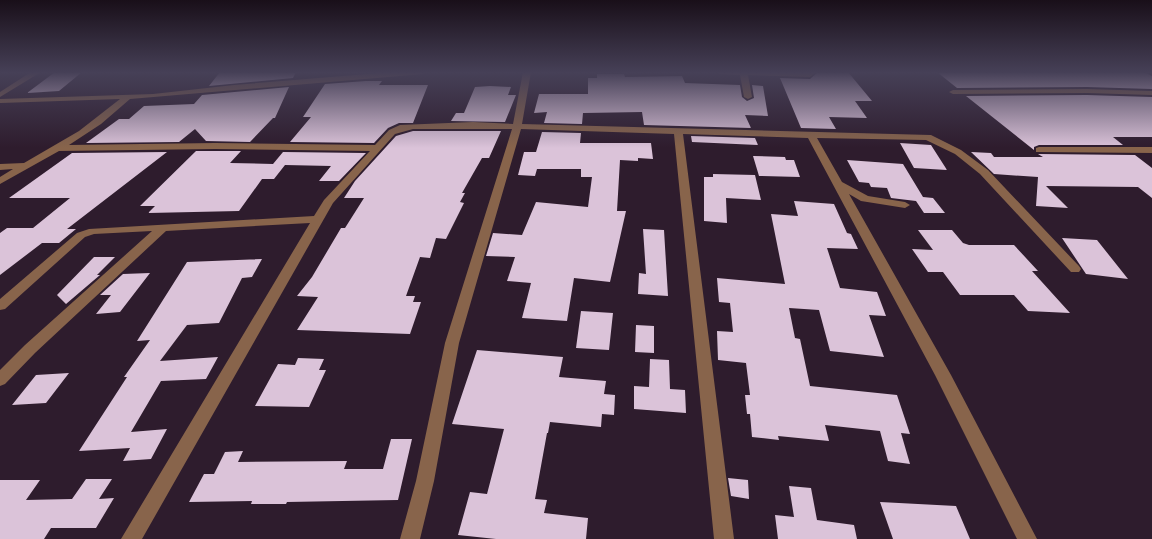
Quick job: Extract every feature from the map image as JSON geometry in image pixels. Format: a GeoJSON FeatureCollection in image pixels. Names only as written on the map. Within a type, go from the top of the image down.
{"type":"FeatureCollection","features":[{"type":"Feature","properties":{"kind":"street"},"geometry":{"type":"LineString","coordinates":[[0,101],[137,97]]}},
{"type":"Feature","properties":{"kind":"street"},"geometry":{"type":"LineString","coordinates":[[410,539],[425,481],[452,343],[517,126],[522,97]]}},
{"type":"Feature","properties":{"kind":"street"},"geometry":{"type":"LineString","coordinates":[[0,181],[96,122],[127,98]]}},
{"type":"Feature","properties":{"kind":"street"},"geometry":{"type":"LineString","coordinates":[[131,539],[328,202],[392,132],[400,128],[413,126],[517,126],[811,136],[913,135],[928,137],[958,152],[984,172],[1075,269]]}},
{"type":"Feature","properties":{"kind":"street"},"geometry":{"type":"LineString","coordinates":[[678,131],[724,539]]}},
{"type":"Feature","properties":{"kind":"street"},"geometry":{"type":"LineString","coordinates":[[811,136],[938,367],[1027,539]]}},
{"type":"Feature","properties":{"kind":"street"},"geometry":{"type":"LineString","coordinates":[[56,148],[216,146],[377,148]]}},
{"type":"Feature","properties":{"kind":"street"},"geometry":{"type":"LineString","coordinates":[[1039,150],[1152,150]]}},
{"type":"Feature","properties":{"kind":"street"},"geometry":{"type":"LineString","coordinates":[[0,168],[26,166]]}},
{"type":"Feature","properties":{"kind":"street"},"geometry":{"type":"LineString","coordinates":[[837,183],[865,199],[904,205]]}},
{"type":"Feature","properties":{"kind":"street"},"geometry":{"type":"LineString","coordinates":[[0,306],[81,235],[93,231],[161,229],[319,219]]}},
{"type":"Feature","properties":{"kind":"street"},"geometry":{"type":"LineString","coordinates":[[0,380],[30,349],[161,229]]}},
{"type":"Feature","properties":{"kind":"building"},"geometry":{"type":"Polygon","coordinates":[[[200,97],[284,97],[275,118],[250,142],[206,141],[195,129],[179,142],[86,143],[119,119],[129,119],[144,106],[194,104],[200,97]]]}},
{"type":"Feature","properties":{"kind":"building"},"geometry":{"type":"Polygon","coordinates":[[[316,97],[423,97],[413,123],[399,123],[388,128],[374,143],[290,142],[311,117],[303,117],[316,97]]]}},
{"type":"Feature","properties":{"kind":"building"},"geometry":{"type":"Polygon","coordinates":[[[471,97],[515,97],[505,122],[451,121],[456,113],[464,113],[471,97]]]}},
{"type":"Feature","properties":{"kind":"building"},"geometry":{"type":"Polygon","coordinates":[[[538,97],[742,97],[747,101],[754,97],[765,97],[768,116],[745,115],[751,128],[644,125],[642,112],[583,113],[582,124],[544,123],[547,112],[534,113],[538,97]]]}},
{"type":"Feature","properties":{"kind":"building"},"geometry":{"type":"Polygon","coordinates":[[[788,97],[869,97],[872,101],[855,101],[867,118],[829,117],[836,129],[801,128],[788,97]]]}},
{"type":"Feature","properties":{"kind":"building"},"geometry":{"type":"Polygon","coordinates":[[[967,97],[1152,97],[1152,137],[1113,137],[1123,145],[1039,145],[1034,147],[1034,150],[967,97]]]}},
{"type":"Feature","properties":{"kind":"building"},"geometry":{"type":"Polygon","coordinates":[[[413,131],[501,131],[489,158],[482,158],[462,193],[465,193],[460,202],[464,203],[446,239],[436,238],[430,258],[420,257],[406,296],[415,296],[413,302],[421,302],[410,334],[297,330],[318,297],[297,296],[312,277],[341,228],[345,228],[364,198],[344,198],[355,181],[396,136],[413,131]]]}},
{"type":"Feature","properties":{"kind":"building"},"geometry":{"type":"Polygon","coordinates":[[[542,132],[581,133],[580,143],[651,143],[653,159],[638,158],[638,161],[620,160],[617,211],[626,211],[610,282],[574,278],[567,321],[522,318],[531,283],[507,281],[515,257],[486,256],[493,233],[522,235],[536,202],[588,207],[592,177],[581,177],[581,169],[537,169],[535,176],[518,175],[524,152],[536,152],[542,132]]]}},
{"type":"Feature","properties":{"kind":"building"},"geometry":{"type":"Polygon","coordinates":[[[691,136],[755,138],[758,145],[692,142],[691,136]]]}},
{"type":"Feature","properties":{"kind":"building"},"geometry":{"type":"Polygon","coordinates":[[[900,143],[931,145],[947,170],[914,168],[900,143]]]}},
{"type":"Feature","properties":{"kind":"building"},"geometry":{"type":"Polygon","coordinates":[[[196,151],[241,151],[230,163],[273,164],[283,152],[366,153],[339,181],[319,181],[331,166],[285,165],[274,179],[262,179],[239,211],[148,213],[155,206],[140,206],[196,151]]]}},
{"type":"Feature","properties":{"kind":"building"},"geometry":{"type":"Polygon","coordinates":[[[167,152],[67,229],[76,229],[59,243],[42,243],[0,275],[0,233],[7,228],[33,228],[70,198],[9,198],[72,153],[167,152]]]}},
{"type":"Feature","properties":{"kind":"building"},"geometry":{"type":"Polygon","coordinates":[[[971,152],[991,153],[994,157],[1043,157],[1038,154],[1135,155],[1152,168],[1152,198],[1138,187],[1046,186],[1068,208],[1036,206],[1038,177],[994,174],[971,152]]]}},
{"type":"Feature","properties":{"kind":"building"},"geometry":{"type":"Polygon","coordinates":[[[753,156],[785,157],[786,160],[794,160],[800,177],[759,176],[753,156]]]}},
{"type":"Feature","properties":{"kind":"building"},"geometry":{"type":"Polygon","coordinates":[[[847,160],[903,164],[923,197],[933,198],[945,213],[924,213],[916,201],[891,198],[887,188],[871,187],[869,183],[859,182],[847,160]]]}},
{"type":"Feature","properties":{"kind":"building"},"geometry":{"type":"Polygon","coordinates":[[[713,174],[755,175],[761,200],[726,198],[727,223],[704,221],[704,177],[713,177],[713,174]]]}},
{"type":"Feature","properties":{"kind":"building"},"geometry":{"type":"Polygon","coordinates":[[[794,201],[834,204],[847,233],[851,234],[858,249],[827,248],[840,288],[877,292],[886,316],[869,315],[884,357],[830,351],[819,310],[789,308],[795,338],[800,339],[810,386],[897,395],[910,434],[901,433],[910,464],[888,461],[880,431],[825,425],[829,441],[778,436],[779,440],[752,437],[750,414],[747,414],[745,395],[750,395],[746,363],[718,360],[717,331],[733,332],[730,303],[719,302],[717,278],[785,284],[771,214],[798,216],[794,201]]]}},
{"type":"Feature","properties":{"kind":"building"},"geometry":{"type":"Polygon","coordinates":[[[643,229],[664,230],[668,296],[638,294],[639,273],[646,274],[643,229]]]}},
{"type":"Feature","properties":{"kind":"building"},"geometry":{"type":"Polygon","coordinates":[[[918,230],[952,230],[963,243],[969,245],[1014,245],[1038,271],[1032,271],[1070,313],[1028,311],[1014,295],[960,295],[943,272],[928,272],[912,249],[933,250],[918,230]]]}},
{"type":"Feature","properties":{"kind":"building"},"geometry":{"type":"Polygon","coordinates":[[[1062,238],[1097,240],[1128,279],[1086,274],[1062,238]]]}},
{"type":"Feature","properties":{"kind":"building"},"geometry":{"type":"Polygon","coordinates":[[[94,257],[115,257],[97,275],[100,275],[66,304],[57,295],[94,257]]]}},
{"type":"Feature","properties":{"kind":"building"},"geometry":{"type":"Polygon","coordinates":[[[262,259],[252,277],[242,278],[219,323],[187,325],[160,361],[218,357],[206,379],[161,381],[131,432],[167,429],[151,459],[123,461],[130,448],[79,451],[127,377],[124,377],[150,340],[137,341],[187,262],[262,259]]]}},
{"type":"Feature","properties":{"kind":"building"},"geometry":{"type":"Polygon","coordinates":[[[150,273],[120,312],[96,314],[111,295],[100,295],[123,274],[150,273]]]}},
{"type":"Feature","properties":{"kind":"building"},"geometry":{"type":"Polygon","coordinates":[[[581,311],[613,313],[609,350],[576,348],[581,311]]]}},
{"type":"Feature","properties":{"kind":"building"},"geometry":{"type":"Polygon","coordinates":[[[636,325],[654,326],[654,353],[635,352],[636,325]]]}},
{"type":"Feature","properties":{"kind":"building"},"geometry":{"type":"Polygon","coordinates":[[[477,350],[563,357],[559,377],[606,381],[604,394],[615,395],[614,415],[602,414],[601,427],[550,422],[547,433],[535,499],[547,500],[544,513],[588,518],[586,539],[496,539],[458,535],[470,492],[487,494],[504,429],[452,424],[477,350]]]}},
{"type":"Feature","properties":{"kind":"building"},"geometry":{"type":"Polygon","coordinates":[[[298,358],[324,359],[319,370],[326,370],[309,407],[255,406],[278,364],[295,365],[298,358]]]}},
{"type":"Feature","properties":{"kind":"building"},"geometry":{"type":"Polygon","coordinates":[[[650,359],[669,360],[670,389],[685,390],[686,413],[634,409],[634,386],[649,387],[650,359]]]}},
{"type":"Feature","properties":{"kind":"building"},"geometry":{"type":"Polygon","coordinates":[[[69,373],[46,403],[12,405],[36,375],[69,373]]]}},
{"type":"Feature","properties":{"kind":"building"},"geometry":{"type":"Polygon","coordinates":[[[391,439],[412,439],[398,500],[287,502],[286,504],[251,504],[252,501],[189,502],[204,474],[214,474],[225,452],[243,451],[238,462],[347,461],[344,469],[383,469],[391,439]]]}},
{"type":"Feature","properties":{"kind":"building"},"geometry":{"type":"Polygon","coordinates":[[[728,478],[748,480],[749,499],[731,496],[728,478]]]}},
{"type":"Feature","properties":{"kind":"building"},"geometry":{"type":"Polygon","coordinates":[[[86,479],[112,479],[99,499],[114,498],[96,528],[51,528],[44,539],[0,539],[0,480],[40,480],[26,500],[72,499],[86,479]]]}},
{"type":"Feature","properties":{"kind":"building"},"geometry":{"type":"Polygon","coordinates":[[[789,486],[811,488],[817,520],[854,525],[857,539],[778,539],[775,515],[794,517],[789,486]]]}},
{"type":"Feature","properties":{"kind":"building"},"geometry":{"type":"Polygon","coordinates":[[[880,502],[956,506],[970,539],[893,539],[880,502]]]}}]}
